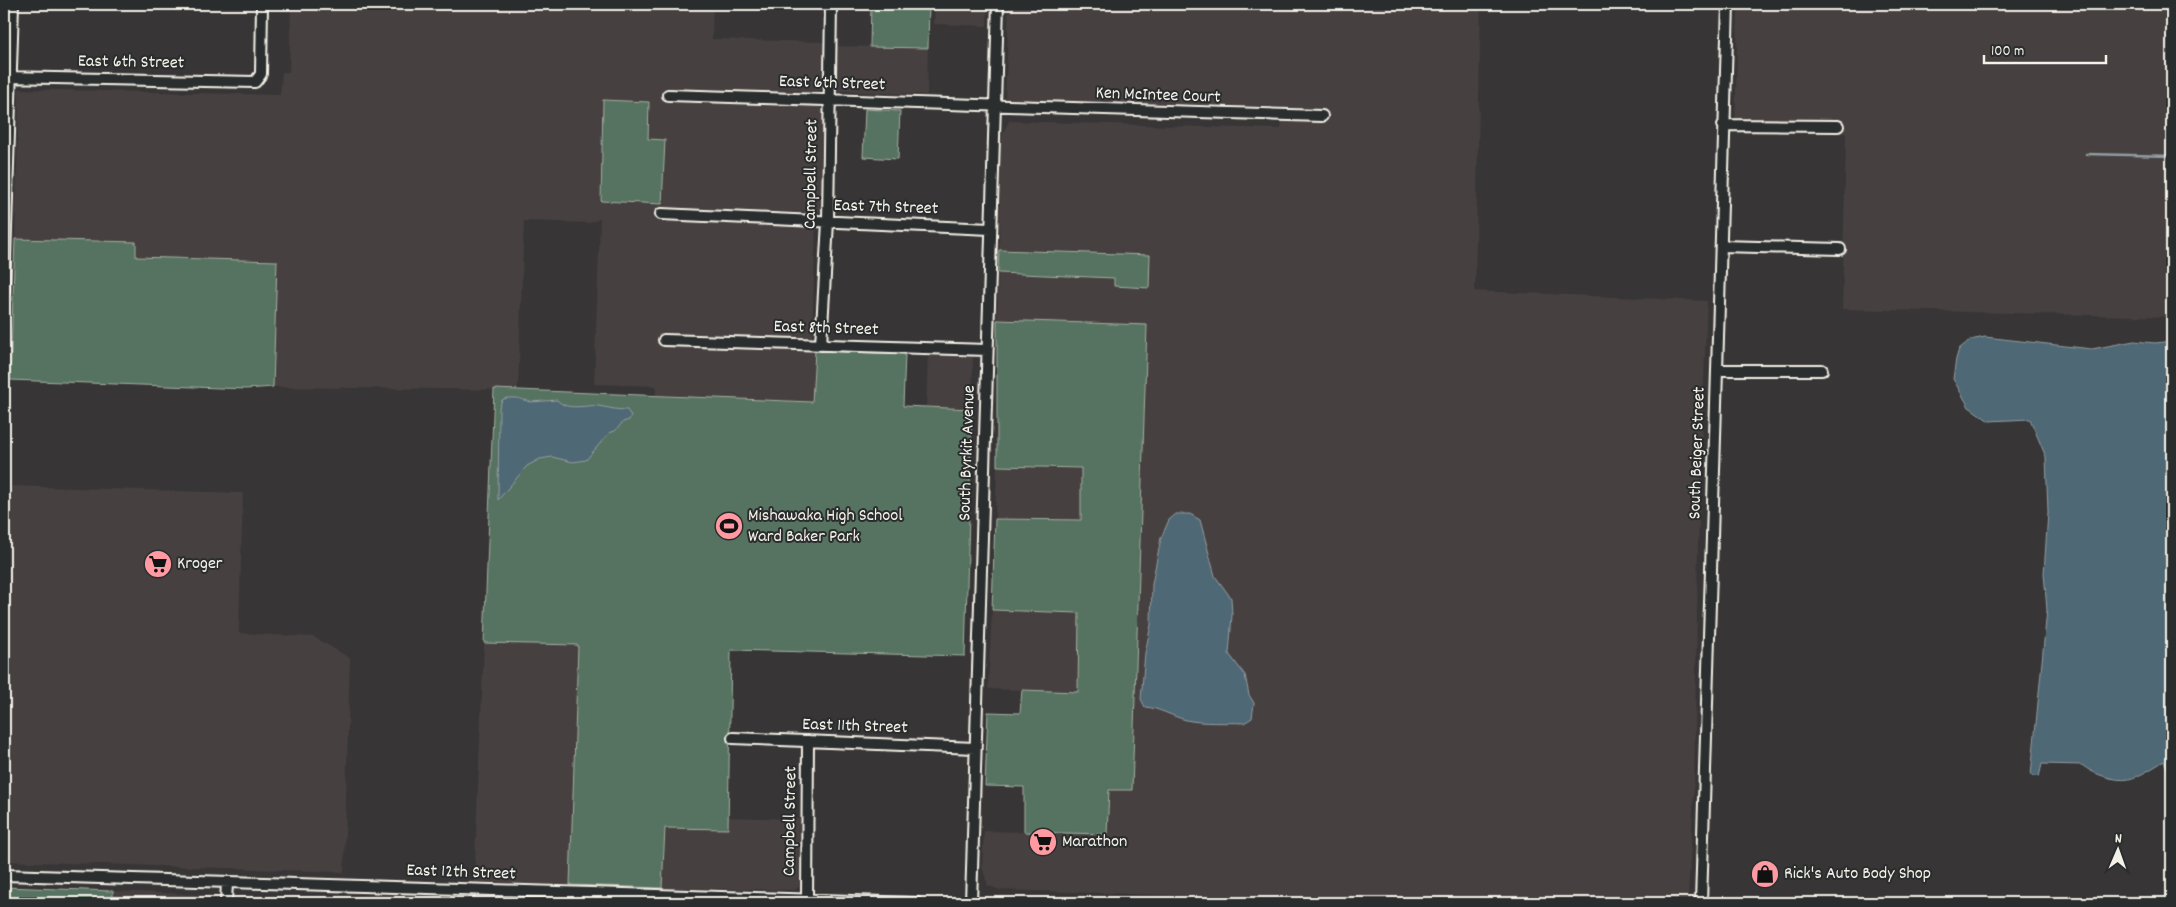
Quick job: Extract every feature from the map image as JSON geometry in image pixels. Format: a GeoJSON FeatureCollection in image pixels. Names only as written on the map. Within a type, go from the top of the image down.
{"type":"FeatureCollection","features":[{"type":"Feature","properties":{"kind":"street"},"geometry":{"type":"LineString","coordinates":[[4,292],[7,77],[13,4]]}},
{"type":"Feature","properties":{"kind":"street","name":"East 6th Street"},"geometry":{"type":"LineString","coordinates":[[7,77],[251,83],[258,80],[260,74],[262,4]]}},
{"type":"Feature","properties":{"kind":"street","name":"Campbell Street"},"geometry":{"type":"LineString","coordinates":[[821,345],[828,222],[831,4]]}},
{"type":"Feature","properties":{"kind":"street","name":"South Byrkit Avenue"},"geometry":{"type":"LineString","coordinates":[[971,903],[998,4]]}},
{"type":"Feature","properties":{"kind":"street","name":"South Beiger Street"},"geometry":{"type":"LineString","coordinates":[[1701,903],[1728,4]]}},
{"type":"Feature","properties":{"kind":"street","name":"East 6th Street"},"geometry":{"type":"LineString","coordinates":[[668,95],[994,106]]}},
{"type":"Feature","properties":{"kind":"street","name":"Ken McIntee Court"},"geometry":{"type":"LineString","coordinates":[[994,106],[1322,116]]}},
{"type":"Feature","properties":{"kind":"street"},"geometry":{"type":"LineString","coordinates":[[1723,125],[1838,126]]}},
{"type":"Feature","properties":{"kind":"street","name":"East 7th Street"},"geometry":{"type":"LineString","coordinates":[[661,214],[990,229]]}},
{"type":"Feature","properties":{"kind":"street"},"geometry":{"type":"LineString","coordinates":[[1721,246],[1840,249]]}},
{"type":"Feature","properties":{"kind":"street","name":"East 8th Street"},"geometry":{"type":"LineString","coordinates":[[664,340],[987,350]]}},
{"type":"Feature","properties":{"kind":"street"},"geometry":{"type":"LineString","coordinates":[[1717,370],[1822,370]]}},
{"type":"Feature","properties":{"kind":"street","name":"East 11th Street"},"geometry":{"type":"LineString","coordinates":[[734,738],[976,748]]}},
{"type":"Feature","properties":{"kind":"street","name":"Campbell Street"},"geometry":{"type":"LineString","coordinates":[[807,900],[808,741]]}},
{"type":"Feature","properties":{"kind":"street","name":"East 12th Street"},"geometry":{"type":"LineString","coordinates":[[4,875],[917,903]]}},
{"type":"Feature","properties":{"kind":"street"},"geometry":{"type":"LineString","coordinates":[[226,903],[227,882]]}},
{"type":"Feature","properties":{"kind":"shaded area"},"geometry":{"type":"Polygon","coordinates":[[[291,4],[713,4],[712,39],[824,42],[823,88],[817,93],[664,88],[664,102],[819,106],[823,111],[821,210],[816,213],[662,208],[662,221],[816,227],[812,341],[659,335],[658,345],[815,351],[812,402],[656,396],[656,386],[594,384],[600,219],[589,223],[524,221],[518,390],[273,387],[276,261],[136,257],[136,242],[15,239],[19,89],[280,95],[282,72],[289,72],[291,4]],[[603,100],[600,201],[662,204],[665,140],[648,139],[649,102],[603,100]]]}},
{"type":"Feature","properties":{"kind":"shaded area"},"geometry":{"type":"Polygon","coordinates":[[[935,4],[988,4],[987,26],[934,24],[935,4]]]}},
{"type":"Feature","properties":{"kind":"shaded area"},"geometry":{"type":"Polygon","coordinates":[[[1009,4],[1481,4],[1475,291],[1707,301],[1698,547],[1694,795],[1688,896],[1685,903],[1425,903],[1000,890],[988,886],[982,867],[984,831],[1107,834],[1109,790],[1132,790],[1147,326],[997,320],[998,273],[1115,278],[1115,286],[1149,287],[1150,255],[999,250],[1001,137],[1009,121],[1281,129],[1283,107],[1005,99],[1009,4]]]}},
{"type":"Feature","properties":{"kind":"shaded area"},"geometry":{"type":"Polygon","coordinates":[[[1738,4],[2172,4],[2172,317],[1842,309],[1846,133],[1735,130],[1738,4]]]}},
{"type":"Feature","properties":{"kind":"shaded area"},"geometry":{"type":"Polygon","coordinates":[[[835,46],[928,48],[927,95],[837,91],[835,87],[835,46]]]}},
{"type":"Feature","properties":{"kind":"shaded area"},"geometry":{"type":"Polygon","coordinates":[[[928,355],[973,356],[972,409],[926,407],[928,355]]]}},
{"type":"Feature","properties":{"kind":"shaded area"},"geometry":{"type":"Polygon","coordinates":[[[997,466],[1081,468],[1081,520],[995,519],[997,466]]]}},
{"type":"Feature","properties":{"kind":"shaded area"},"geometry":{"type":"Polygon","coordinates":[[[11,486],[243,493],[239,633],[314,637],[350,658],[344,872],[4,861],[4,753],[11,486]]]}},
{"type":"Feature","properties":{"kind":"shaded area"},"geometry":{"type":"Polygon","coordinates":[[[992,610],[1079,612],[1078,692],[988,689],[992,610]]]}},
{"type":"Feature","properties":{"kind":"shaded area"},"geometry":{"type":"Polygon","coordinates":[[[484,643],[578,645],[570,885],[474,882],[484,643]]]}},
{"type":"Feature","properties":{"kind":"shaded area"},"geometry":{"type":"Polygon","coordinates":[[[728,817],[800,819],[799,887],[795,890],[662,888],[665,828],[727,829],[728,817]]]}},
{"type":"Feature","properties":{"kind":"shaded area"},"geometry":{"type":"Polygon","coordinates":[[[113,891],[211,895],[216,903],[113,903],[113,891]]]}},
{"type":"Feature","properties":{"kind":"shaded area"},"geometry":{"type":"Polygon","coordinates":[[[434,897],[626,903],[434,903],[434,897]]]}},
{"type":"Feature","properties":{"kind":"green space"},"geometry":{"type":"Polygon","coordinates":[[[871,4],[929,4],[928,48],[870,47],[871,4]]]}},
{"type":"Feature","properties":{"kind":"green space"},"geometry":{"type":"Polygon","coordinates":[[[603,100],[649,102],[648,139],[665,140],[662,204],[601,201],[603,100]]]}},
{"type":"Feature","properties":{"kind":"green space"},"geometry":{"type":"Polygon","coordinates":[[[865,109],[900,111],[898,159],[863,157],[865,109]]]}},
{"type":"Feature","properties":{"kind":"green space"},"geometry":{"type":"Polygon","coordinates":[[[15,239],[136,242],[136,257],[277,261],[273,387],[246,389],[10,380],[15,239]]]}},
{"type":"Feature","properties":{"kind":"green space"},"geometry":{"type":"Polygon","coordinates":[[[999,250],[1150,255],[1149,288],[1114,286],[1114,278],[998,273],[999,250]]]}},
{"type":"Feature","properties":{"kind":"green space"},"geometry":{"type":"Polygon","coordinates":[[[997,320],[1147,325],[1132,790],[1109,790],[1107,834],[1024,832],[1024,787],[985,786],[988,712],[1020,713],[1022,690],[1078,692],[1079,613],[992,610],[995,519],[1081,520],[1081,468],[997,466],[997,320]]]}},
{"type":"Feature","properties":{"kind":"green space","name":"Mishawaka High School Ward Baker Park"},"geometry":{"type":"Polygon","coordinates":[[[815,351],[905,354],[903,406],[972,409],[965,656],[731,650],[728,829],[665,828],[662,888],[570,885],[578,645],[484,643],[494,389],[812,402],[815,351]]]}},
{"type":"Feature","properties":{"kind":"green space"},"geometry":{"type":"Polygon","coordinates":[[[4,887],[113,891],[113,903],[4,903],[4,887]]]}},
{"type":"Feature","properties":{"kind":"water"},"geometry":{"type":"Polygon","coordinates":[[[1985,337],[2092,349],[2134,341],[2155,343],[2172,341],[2172,775],[2170,775],[2164,761],[2138,776],[2124,780],[2104,776],[2082,765],[2042,764],[2039,777],[2031,775],[2047,610],[2044,573],[2048,512],[2046,457],[2030,419],[1989,421],[1969,407],[1953,379],[1959,349],[1970,340],[1985,337]]]}},
{"type":"Feature","properties":{"kind":"water"},"geometry":{"type":"Polygon","coordinates":[[[517,398],[531,402],[557,400],[561,404],[572,407],[599,406],[627,410],[631,416],[629,420],[623,422],[615,431],[609,433],[586,460],[573,462],[552,457],[540,459],[527,466],[498,500],[499,408],[502,400],[517,398]]]}},
{"type":"Feature","properties":{"kind":"water"},"geometry":{"type":"Polygon","coordinates":[[[1176,514],[1190,514],[1200,520],[1215,576],[1231,598],[1232,615],[1229,654],[1245,675],[1249,695],[1254,703],[1252,718],[1244,723],[1186,720],[1145,707],[1141,699],[1145,653],[1151,625],[1152,584],[1161,538],[1169,520],[1176,514]]]}},
{"type":"Feature","properties":{"kind":"waterway"},"geometry":{"type":"LineString","coordinates":[[2086,154],[2172,156]]}},
{"type":"Feature","properties":{"kind":"place","name":"Mishawaka High School Ward Baker Park"},"geometry":{"type":"Point","coordinates":[729,526]}},
{"type":"Feature","properties":{"kind":"place","name":"Kroger"},"geometry":{"type":"Point","coordinates":[158,564]}},
{"type":"Feature","properties":{"kind":"place","name":"Marathon"},"geometry":{"type":"Point","coordinates":[1043,842]}},
{"type":"Feature","properties":{"kind":"place","name":"Rick's Auto Body Shop"},"geometry":{"type":"Point","coordinates":[1765,874]}}]}
